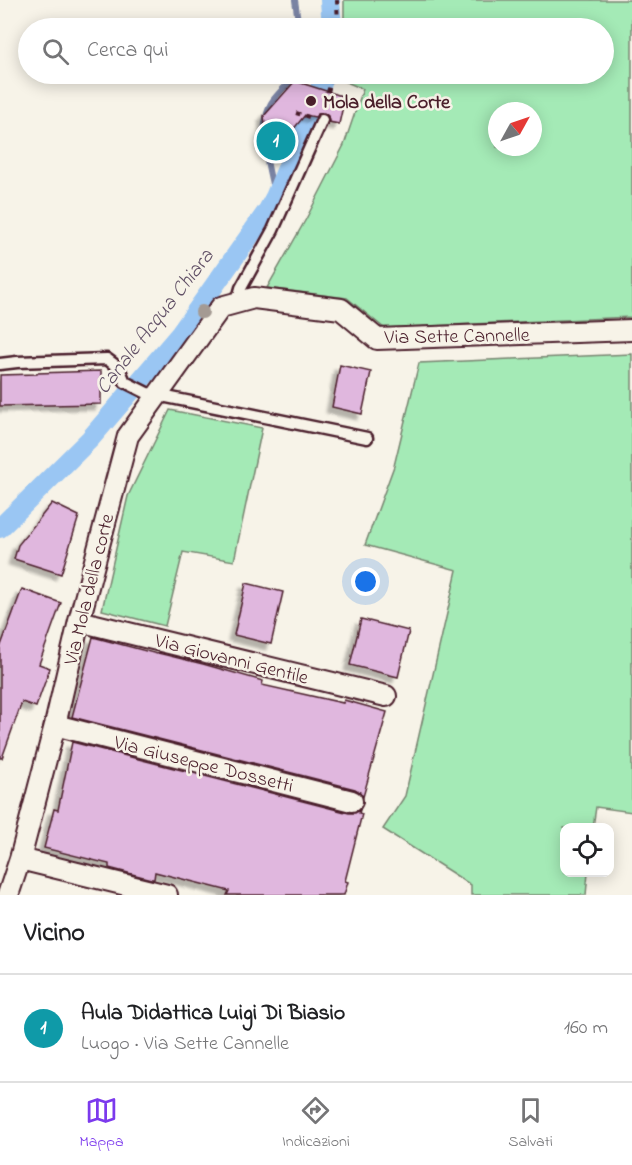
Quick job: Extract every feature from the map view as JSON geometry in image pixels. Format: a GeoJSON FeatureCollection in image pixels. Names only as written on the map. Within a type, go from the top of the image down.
{"type":"FeatureCollection","features":[{"type":"Feature","properties":{"kind":"street","name":"Via Sette Cannelle"},"geometry":{"type":"LineString","coordinates":[[229,305],[254,298],[341,309],[377,339],[632,330]]}},
{"type":"Feature","properties":{"kind":"street","name":"Via Mola della corte"},"geometry":{"type":"LineString","coordinates":[[8,895],[20,859],[55,725],[78,621],[128,436],[152,394],[229,305]]}},
{"type":"Feature","properties":{"kind":"street","name":"Via Giovanni Gentile"},"geometry":{"type":"LineString","coordinates":[[78,621],[386,696]]}},
{"type":"Feature","properties":{"kind":"street","name":"Via Giuseppe Dossetti"},"geometry":{"type":"LineString","coordinates":[[55,725],[352,801]]}},
{"type":"Feature","properties":{"kind":"street"},"geometry":{"type":"LineString","coordinates":[[20,859],[167,895]]}},
{"type":"Feature","properties":{"kind":"lane"},"geometry":{"type":"LineString","coordinates":[[229,305],[242,288],[273,230],[322,120]]}},
{"type":"Feature","properties":{"kind":"lane"},"geometry":{"type":"LineString","coordinates":[[0,364],[107,359],[119,368],[125,382],[152,394],[367,438]]}},
{"type":"Feature","properties":{"kind":"path"},"geometry":{"type":"LineString","coordinates":[[337,0],[338,18]]}},
{"type":"Feature","properties":{"kind":"path"},"geometry":{"type":"LineString","coordinates":[[328,92],[330,84]]}},
{"type":"Feature","properties":{"kind":"green space"},"geometry":{"type":"Polygon","coordinates":[[[344,0],[632,0],[632,317],[384,328],[347,298],[267,288],[344,145],[363,89],[351,84],[614,84],[614,18],[344,18],[344,0]]]}},
{"type":"Feature","properties":{"kind":"green space"},"geometry":{"type":"Polygon","coordinates":[[[632,354],[632,812],[596,807],[594,823],[560,823],[560,877],[588,877],[586,895],[471,895],[471,885],[383,829],[405,796],[457,570],[365,545],[394,466],[419,363],[632,354]]]}},
{"type":"Feature","properties":{"kind":"green space"},"geometry":{"type":"Polygon","coordinates":[[[170,410],[262,428],[234,561],[183,552],[165,626],[102,610],[128,496],[170,410]]]}},
{"type":"Feature","properties":{"kind":"building"},"geometry":{"type":"Polygon","coordinates":[[[292,84],[304,84],[345,97],[339,124],[329,122],[328,116],[324,113],[315,117],[305,115],[278,148],[268,147],[264,116],[292,84]]]}},
{"type":"Feature","properties":{"kind":"building"},"geometry":{"type":"Polygon","coordinates":[[[340,365],[371,372],[362,414],[332,407],[340,365]]]}},
{"type":"Feature","properties":{"kind":"building"},"geometry":{"type":"Polygon","coordinates":[[[101,371],[101,404],[0,406],[0,375],[101,371]]]}},
{"type":"Feature","properties":{"kind":"building"},"geometry":{"type":"Polygon","coordinates":[[[52,503],[79,516],[61,574],[14,559],[18,545],[52,503]]]}},
{"type":"Feature","properties":{"kind":"building"},"geometry":{"type":"Polygon","coordinates":[[[246,583],[283,592],[271,644],[234,635],[246,583]]]}},
{"type":"Feature","properties":{"kind":"building"},"geometry":{"type":"Polygon","coordinates":[[[22,589],[61,603],[39,664],[50,668],[36,707],[22,702],[2,758],[0,758],[0,648],[22,589]]]}},
{"type":"Feature","properties":{"kind":"building"},"geometry":{"type":"Polygon","coordinates":[[[361,619],[409,631],[398,677],[350,665],[361,619]]]}},
{"type":"Feature","properties":{"kind":"building"},"geometry":{"type":"Polygon","coordinates":[[[93,637],[263,681],[262,685],[343,703],[344,700],[387,712],[363,797],[355,789],[72,717],[93,637]]]}},
{"type":"Feature","properties":{"kind":"building"},"geometry":{"type":"Polygon","coordinates":[[[72,742],[349,813],[360,810],[359,813],[362,814],[345,881],[348,882],[344,895],[227,895],[229,891],[155,872],[154,879],[151,879],[109,868],[109,864],[44,848],[54,809],[58,810],[72,742]]]}},
{"type":"Feature","properties":{"kind":"waterway"},"geometry":{"type":"LineString","coordinates":[[295,0],[298,18]]}},
{"type":"Feature","properties":{"kind":"waterway","name":"Canale Acqua Chiara"},"geometry":{"type":"LineString","coordinates":[[330,0],[331,18]]}},
{"type":"Feature","properties":{"kind":"waterway"},"geometry":{"type":"LineString","coordinates":[[275,197],[265,151],[264,127],[270,105],[288,84]]}},
{"type":"Feature","properties":{"kind":"waterway","name":"Canale Acqua Chiara"},"geometry":{"type":"LineString","coordinates":[[320,89],[322,84]]}},
{"type":"Feature","properties":{"kind":"waterway","name":"Canale Acqua Chiara"},"geometry":{"type":"LineString","coordinates":[[0,528],[90,439],[180,334],[268,210],[308,118]]}},
{"type":"Feature","properties":{"kind":"place","name":"Mola della Corte"},"geometry":{"type":"Point","coordinates":[311,101]}},
{"type":"Feature","properties":{"kind":"place","name":"Aula Didattica Luigi Di Biasio"},"geometry":{"type":"Point","coordinates":[276,141]}}]}
